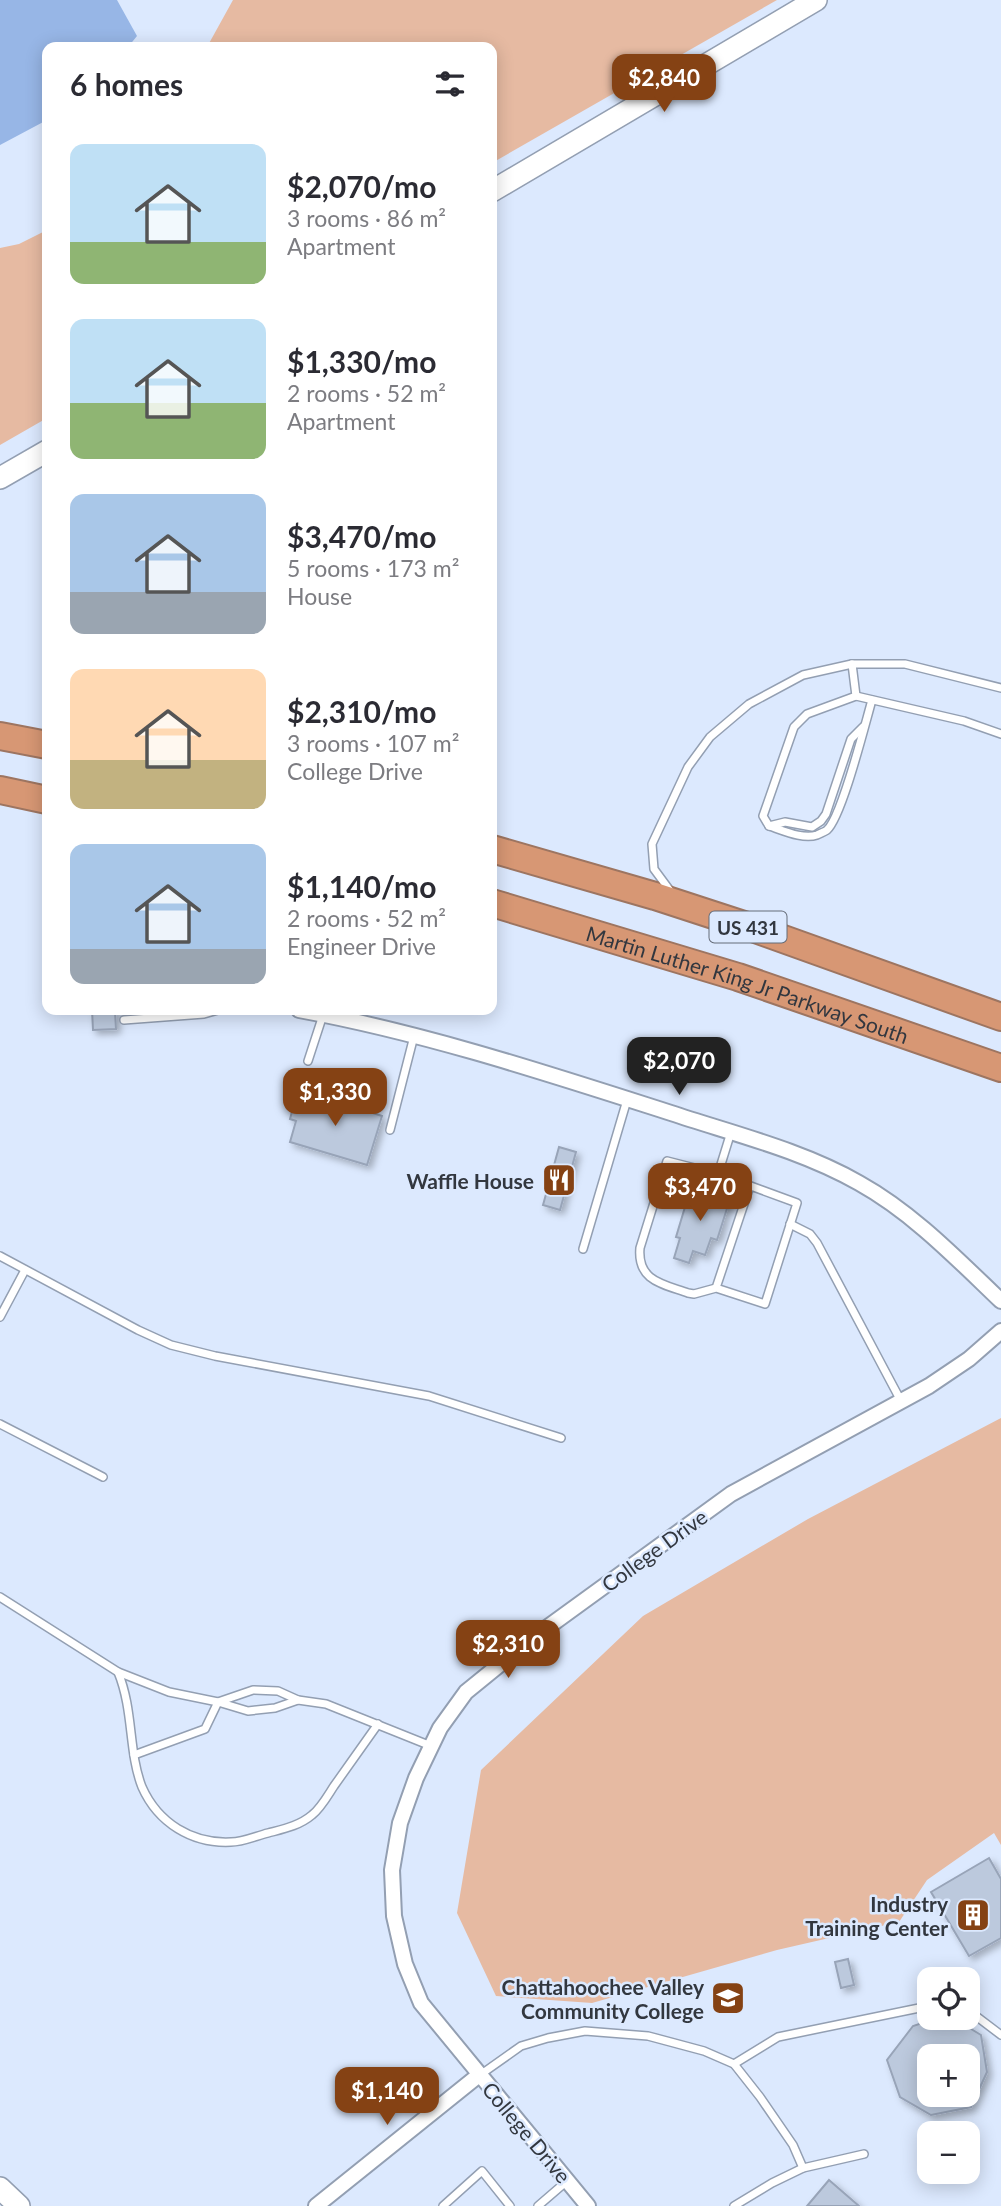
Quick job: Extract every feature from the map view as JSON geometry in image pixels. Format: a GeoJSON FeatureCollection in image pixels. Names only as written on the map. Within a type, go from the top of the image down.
{"type":"FeatureCollection","features":[{"type":"Feature","properties":{"kind":"highway"},"geometry":{"type":"LineString","coordinates":[[0,736],[42,744]]}},
{"type":"Feature","properties":{"kind":"highway"},"geometry":{"type":"LineString","coordinates":[[0,790],[42,799]]}},
{"type":"Feature","properties":{"kind":"highway","name":"US 431"},"geometry":{"type":"LineString","coordinates":[[497,850],[688,907],[1001,1017]]}},
{"type":"Feature","properties":{"kind":"highway","name":"Martin Luther King Jr Parkway South"},"geometry":{"type":"LineString","coordinates":[[497,905],[738,977],[1001,1068]]}},
{"type":"Feature","properties":{"kind":"street"},"geometry":{"type":"LineString","coordinates":[[497,188],[816,0]]}},
{"type":"Feature","properties":{"kind":"street"},"geometry":{"type":"LineString","coordinates":[[0,478],[42,455]]}},
{"type":"Feature","properties":{"kind":"street"},"geometry":{"type":"LineString","coordinates":[[327,1015],[414,1036],[627,1099],[800,1155],[861,1184],[919,1225],[1001,1301]]}},
{"type":"Feature","properties":{"kind":"street","name":"College Drive"},"geometry":{"type":"LineString","coordinates":[[588,2206],[421,2003],[405,1964],[394,1916],[392,1870],[400,1823],[431,1746],[440,1728],[466,1692],[541,1632],[732,1494],[929,1386],[969,1359],[1001,1331]]}},
{"type":"Feature","properties":{"kind":"street"},"geometry":{"type":"LineString","coordinates":[[316,2206],[479,2075]]}},
{"type":"Feature","properties":{"kind":"street"},"geometry":{"type":"LineString","coordinates":[[0,2188],[19,2206]]}},
{"type":"Feature","properties":{"kind":"lane"},"geometry":{"type":"LineString","coordinates":[[852,664],[856,696]]}},
{"type":"Feature","properties":{"kind":"lane"},"geometry":{"type":"LineString","coordinates":[[688,907],[666,887],[654,869],[652,844],[688,767],[710,737],[749,704],[803,676],[852,664],[905,664],[1001,688]]}},
{"type":"Feature","properties":{"kind":"lane"},"geometry":{"type":"LineString","coordinates":[[872,700],[864,725],[851,739],[826,814],[821,821],[811,827],[785,822],[769,826],[764,816],[794,727],[807,714],[856,696],[964,721],[1001,734]]}},
{"type":"Feature","properties":{"kind":"lane"},"geometry":{"type":"LineString","coordinates":[[124,1020],[191,1015]]}},
{"type":"Feature","properties":{"kind":"lane"},"geometry":{"type":"LineString","coordinates":[[308,1061],[323,1015]]}},
{"type":"Feature","properties":{"kind":"lane"},"geometry":{"type":"LineString","coordinates":[[390,1130],[414,1036]]}},
{"type":"Feature","properties":{"kind":"lane"},"geometry":{"type":"LineString","coordinates":[[583,1248],[627,1099]]}},
{"type":"Feature","properties":{"kind":"lane"},"geometry":{"type":"LineString","coordinates":[[718,1174],[731,1132]]}},
{"type":"Feature","properties":{"kind":"lane"},"geometry":{"type":"LineString","coordinates":[[667,1161],[718,1174],[797,1203],[765,1304],[716,1288],[688,1293],[654,1281],[643,1268],[639,1255],[667,1161]]}},
{"type":"Feature","properties":{"kind":"lane"},"geometry":{"type":"LineString","coordinates":[[716,1288],[750,1186]]}},
{"type":"Feature","properties":{"kind":"lane"},"geometry":{"type":"LineString","coordinates":[[790,1224],[810,1234],[817,1243],[901,1401]]}},
{"type":"Feature","properties":{"kind":"lane"},"geometry":{"type":"LineString","coordinates":[[0,1256],[171,1345],[215,1356],[429,1396],[561,1438]]}},
{"type":"Feature","properties":{"kind":"lane"},"geometry":{"type":"LineString","coordinates":[[0,1317],[25,1270]]}},
{"type":"Feature","properties":{"kind":"lane"},"geometry":{"type":"LineString","coordinates":[[0,1424],[103,1477]]}},
{"type":"Feature","properties":{"kind":"lane"},"geometry":{"type":"LineString","coordinates":[[0,1597],[118,1672],[169,1692],[247,1711],[275,1709],[298,1700]]}},
{"type":"Feature","properties":{"kind":"lane"},"geometry":{"type":"LineString","coordinates":[[118,1672],[125,1689],[134,1755],[142,1787],[152,1806],[164,1820],[187,1835],[206,1840],[233,1842],[293,1826],[312,1815],[378,1724]]}},
{"type":"Feature","properties":{"kind":"lane"},"geometry":{"type":"LineString","coordinates":[[134,1755],[205,1729],[218,1702],[253,1690],[278,1691],[298,1700],[326,1704],[431,1746]]}},
{"type":"Feature","properties":{"kind":"lane"},"geometry":{"type":"LineString","coordinates":[[734,2064],[778,2037],[917,2008]]}},
{"type":"Feature","properties":{"kind":"lane"},"geometry":{"type":"LineString","coordinates":[[980,2019],[1001,2035]]}},
{"type":"Feature","properties":{"kind":"lane"},"geometry":{"type":"LineString","coordinates":[[479,2075],[522,2046],[585,2031],[648,2036],[704,2051],[734,2064],[793,2145],[803,2168]]}},
{"type":"Feature","properties":{"kind":"lane"},"geometry":{"type":"LineString","coordinates":[[734,2206],[803,2168],[863,2154]]}},
{"type":"Feature","properties":{"kind":"lane"},"geometry":{"type":"LineString","coordinates":[[447,2205],[482,2171],[510,2206]]}},
{"type":"Feature","properties":{"kind":"lane"},"geometry":{"type":"LineString","coordinates":[[538,2206],[567,2180]]}},
{"type":"Feature","properties":{"kind":"shaded area"},"geometry":{"type":"Polygon","coordinates":[[[233,0],[777,0],[497,160],[497,42],[210,42],[233,0]]]}},
{"type":"Feature","properties":{"kind":"shaded area"},"geometry":{"type":"Polygon","coordinates":[[[42,232],[42,421],[0,445],[0,248],[19,244],[42,232]]]}},
{"type":"Feature","properties":{"kind":"shaded area"},"geometry":{"type":"Polygon","coordinates":[[[1001,1418],[1001,1845],[994,1833],[927,1880],[899,1922],[777,1950],[592,2003],[496,1996],[457,1913],[481,1770],[643,1616],[808,1519],[1001,1418]]]}},
{"type":"Feature","properties":{"kind":"water"},"geometry":{"type":"Polygon","coordinates":[[[0,0],[117,0],[137,36],[132,42],[42,42],[42,123],[0,145],[0,0]]]}},
{"type":"Feature","properties":{"kind":"building"},"geometry":{"type":"Polygon","coordinates":[[[92,1015],[115,1015],[116,1029],[93,1030],[92,1015]]]}},
{"type":"Feature","properties":{"kind":"building"},"geometry":{"type":"Polygon","coordinates":[[[308,1094],[324,1099],[326,1094],[338,1097],[337,1103],[348,1106],[350,1099],[366,1104],[364,1110],[382,1116],[367,1165],[290,1142],[296,1121],[290,1119],[295,1100],[305,1103],[308,1094]]]}},
{"type":"Feature","properties":{"kind":"building"},"geometry":{"type":"Polygon","coordinates":[[[559,1147],[576,1152],[560,1210],[543,1205],[559,1147]]]}},
{"type":"Feature","properties":{"kind":"building"},"geometry":{"type":"Polygon","coordinates":[[[691,1187],[730,1199],[717,1240],[711,1238],[705,1255],[693,1251],[689,1263],[674,1258],[680,1238],[676,1237],[691,1187]]]}},
{"type":"Feature","properties":{"kind":"building","name":"Industry Training Center"},"geometry":{"type":"Polygon","coordinates":[[[989,1858],[1001,1879],[1001,1938],[969,1956],[931,1892],[989,1858]]]}},
{"type":"Feature","properties":{"kind":"building"},"geometry":{"type":"Polygon","coordinates":[[[848,1959],[854,1985],[841,1988],[835,1962],[848,1959]]]}},
{"type":"Feature","properties":{"kind":"building"},"geometry":{"type":"Polygon","coordinates":[[[917,2025],[917,2030],[973,2030],[981,2035],[987,2072],[980,2087],[980,2044],[917,2044],[917,2107],[900,2097],[887,2060],[913,2026],[917,2025]]]}},
{"type":"Feature","properties":{"kind":"building"},"geometry":{"type":"Polygon","coordinates":[[[917,2107],[971,2107],[931,2115],[917,2107]]]}},
{"type":"Feature","properties":{"kind":"building"},"geometry":{"type":"Polygon","coordinates":[[[829,2180],[859,2206],[807,2206],[829,2180]]]}},
{"type":"Feature","properties":{"kind":"place","name":"Waffle House"},"geometry":{"type":"Point","coordinates":[559,1180]}},
{"type":"Feature","properties":{"kind":"place","name":"Industry Training Center"},"geometry":{"type":"Point","coordinates":[973,1915]}},
{"type":"Feature","properties":{"kind":"place","name":"Chattahoochee Valley Community College"},"geometry":{"type":"Point","coordinates":[728,1998]}}]}
